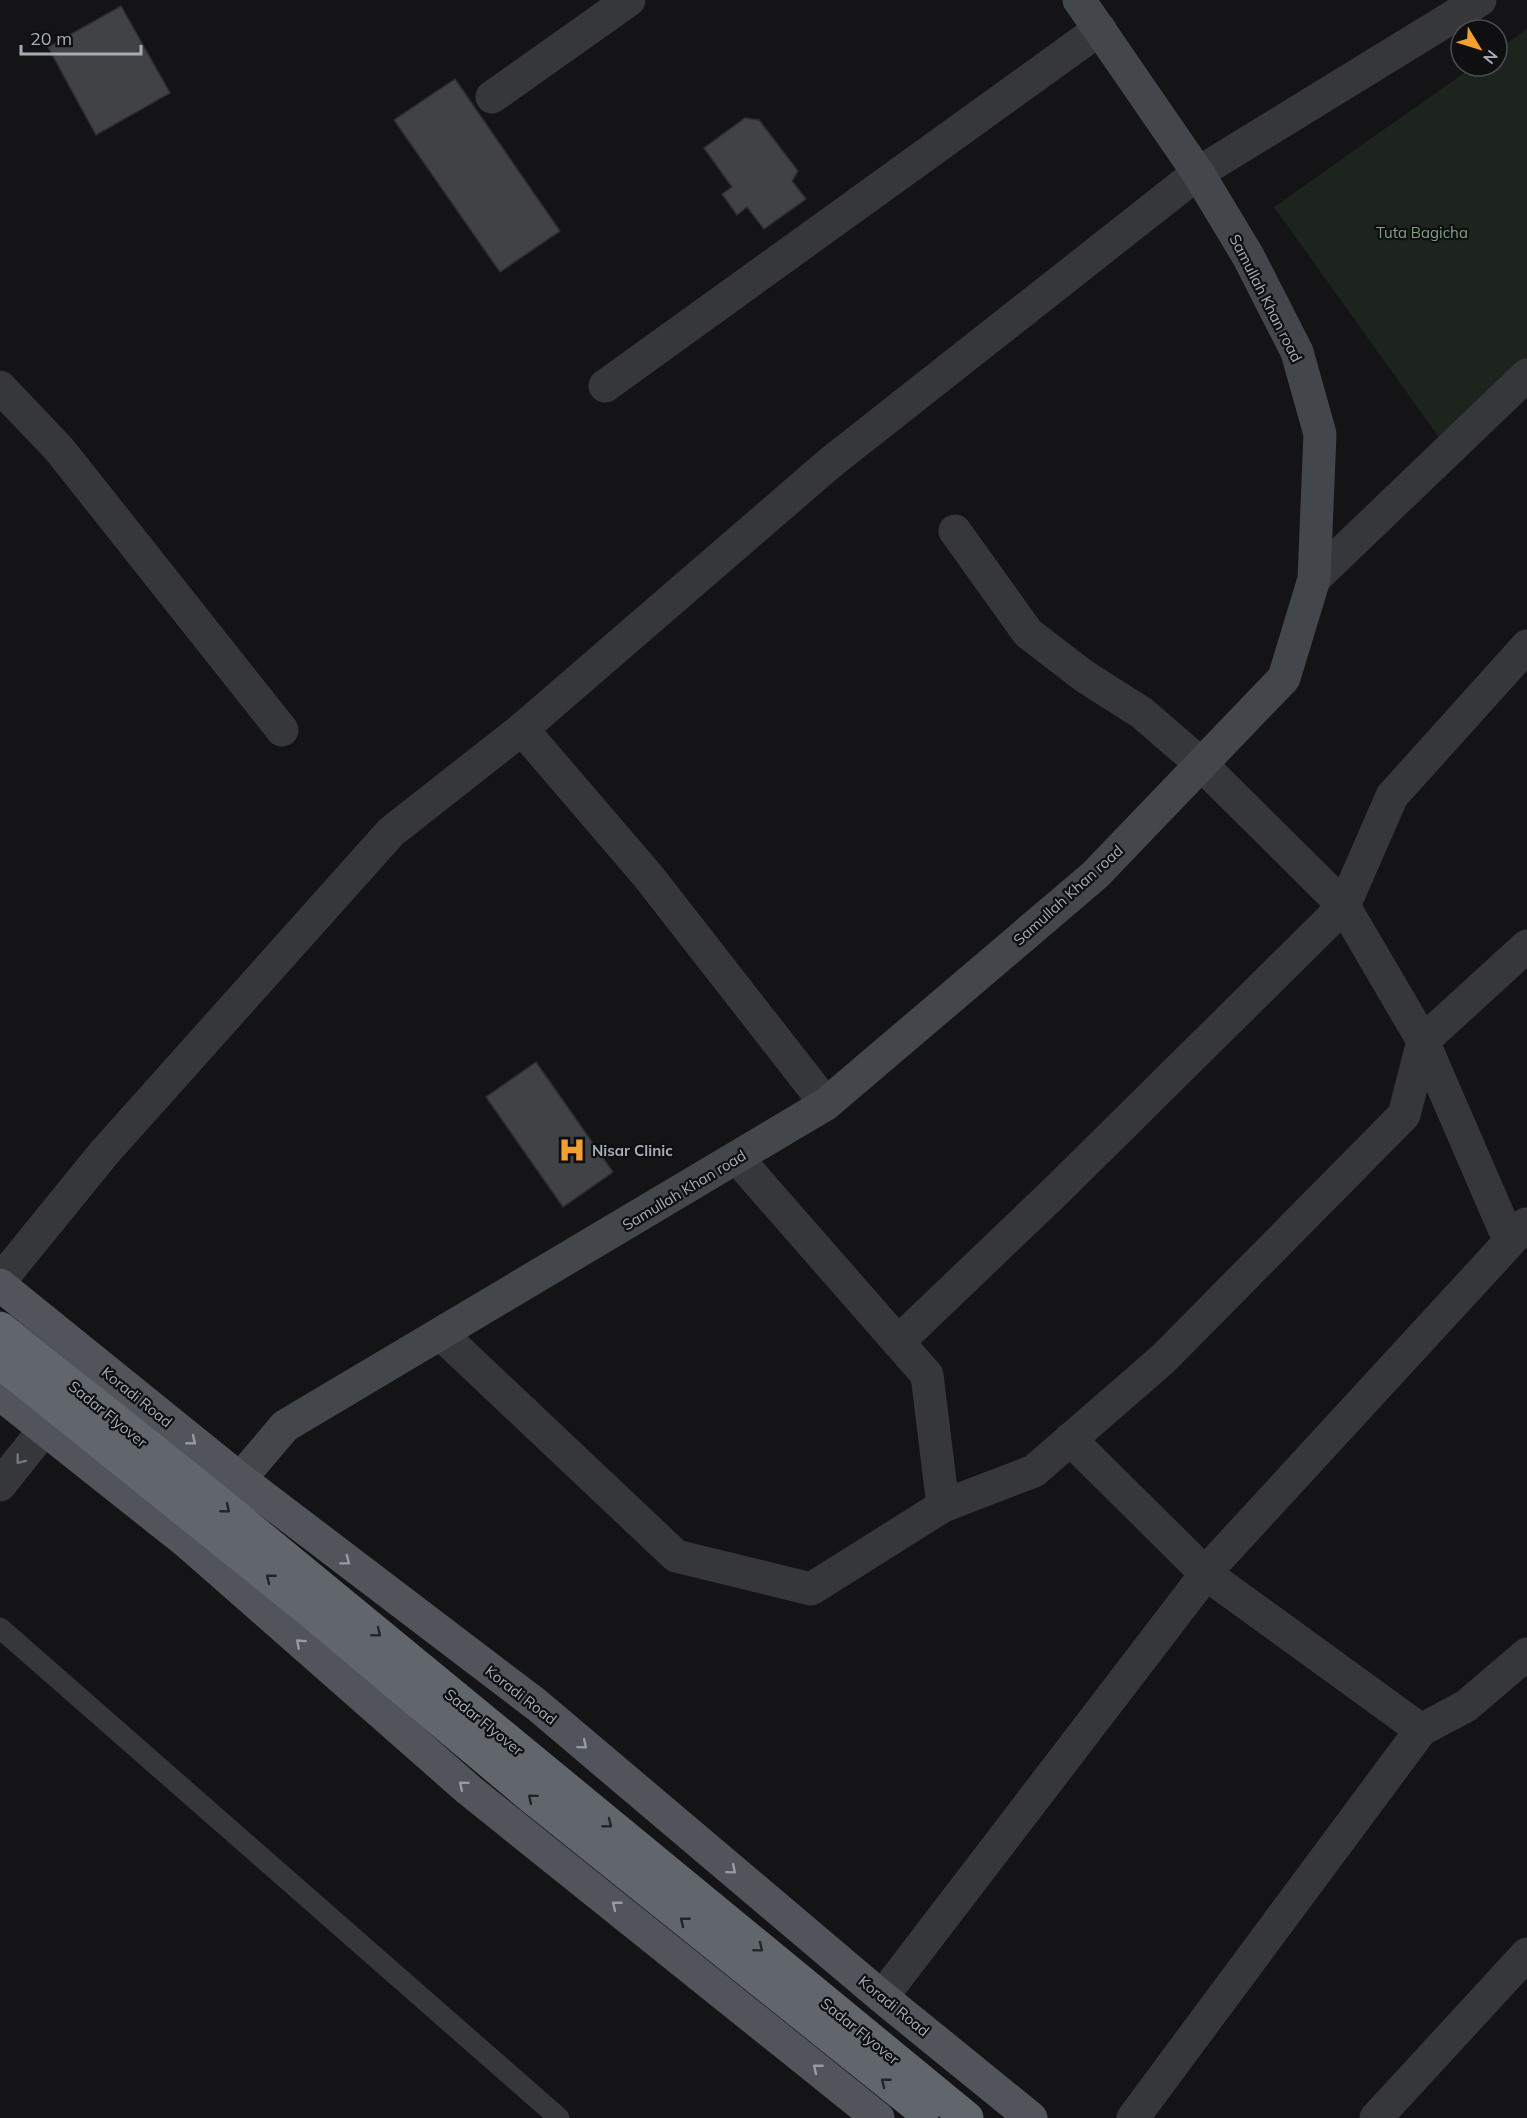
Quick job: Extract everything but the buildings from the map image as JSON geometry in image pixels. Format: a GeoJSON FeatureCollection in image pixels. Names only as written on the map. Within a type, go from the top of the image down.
{"type":"FeatureCollection","features":[{"type":"Feature","properties":{"kind":"highway","name":"Sadar Flyover"},"geometry":{"type":"LineString","coordinates":[[0,1328],[212,1497],[967,2118]]}},
{"type":"Feature","properties":{"kind":"highway","name":"Sadar Flyover"},"geometry":{"type":"LineString","coordinates":[[0,1362],[305,1607],[544,1807],[931,2118]]}},
{"type":"Feature","properties":{"kind":"main road","name":"Koradi Road"},"geometry":{"type":"LineString","coordinates":[[0,1283],[56,1333],[240,1479],[537,1705],[882,1997],[1031,2118]]}},
{"type":"Feature","properties":{"kind":"main road"},"geometry":{"type":"LineString","coordinates":[[1,1397],[188,1543],[469,1790],[878,2118]]}},
{"type":"Feature","properties":{"kind":"street"},"geometry":{"type":"LineString","coordinates":[[492,97],[629,0]]}},
{"type":"Feature","properties":{"kind":"street","name":"Samullah Khan road"},"geometry":{"type":"LineString","coordinates":[[240,1479],[285,1426],[826,1104],[1095,874],[1284,678],[1314,579],[1320,434],[1297,352],[1248,256],[1198,173],[1078,0]]}},
{"type":"Feature","properties":{"kind":"street"},"geometry":{"type":"LineString","coordinates":[[0,1283],[104,1153],[391,832],[522,729],[830,463],[1198,173],[1480,0]]}},
{"type":"Feature","properties":{"kind":"street"},"geometry":{"type":"LineString","coordinates":[[605,386],[1100,29]]}},
{"type":"Feature","properties":{"kind":"street"},"geometry":{"type":"LineString","coordinates":[[1314,579],[1527,375]]}},
{"type":"Feature","properties":{"kind":"street"},"geometry":{"type":"LineString","coordinates":[[0,387],[59,449],[282,730]]}},
{"type":"Feature","properties":{"kind":"street"},"geometry":{"type":"LineString","coordinates":[[882,1997],[1206,1574],[1518,1231],[1423,1041],[1344,906],[1201,764],[1142,713],[1084,676],[1028,633],[955,531]]}},
{"type":"Feature","properties":{"kind":"street"},"geometry":{"type":"LineString","coordinates":[[898,1342],[1058,1190],[1344,906],[1392,796],[1527,646]]}},
{"type":"Feature","properties":{"kind":"street"},"geometry":{"type":"LineString","coordinates":[[522,729],[648,876],[826,1104]]}},
{"type":"Feature","properties":{"kind":"street"},"geometry":{"type":"LineString","coordinates":[[441,1334],[676,1556],[811,1589],[943,1506],[1034,1471],[1163,1359],[1404,1115],[1423,1041],[1527,946]]}},
{"type":"Feature","properties":{"kind":"street"},"geometry":{"type":"LineString","coordinates":[[737,1158],[927,1375],[943,1506]]}},
{"type":"Feature","properties":{"kind":"street"},"geometry":{"type":"LineString","coordinates":[[1,1397],[56,1333]]}},
{"type":"Feature","properties":{"kind":"street"},"geometry":{"type":"LineString","coordinates":[[0,1485],[96,1365]]}},
{"type":"Feature","properties":{"kind":"street"},"geometry":{"type":"LineString","coordinates":[[1070,1439],[1206,1574],[1421,1730]]}},
{"type":"Feature","properties":{"kind":"street"},"geometry":{"type":"LineString","coordinates":[[1133,2118],[1421,1730],[1466,1706],[1527,1654]]}},
{"type":"Feature","properties":{"kind":"street"},"geometry":{"type":"LineString","coordinates":[[1376,2118],[1527,1954]]}},
{"type":"Feature","properties":{"kind":"lane"},"geometry":{"type":"LineString","coordinates":[[0,1628],[559,2118]]}},
{"type":"Feature","properties":{"kind":"green space","name":"Tuta Bagicha"},"geometry":{"type":"Polygon","coordinates":[[[1527,29],[1527,360],[1440,439],[1274,207],[1457,78],[1509,78],[1509,42],[1527,29]]]}},
{"type":"Feature","properties":{"kind":"place","name":"Nisar Clinic"},"geometry":{"type":"Point","coordinates":[572,1150]}}]}
